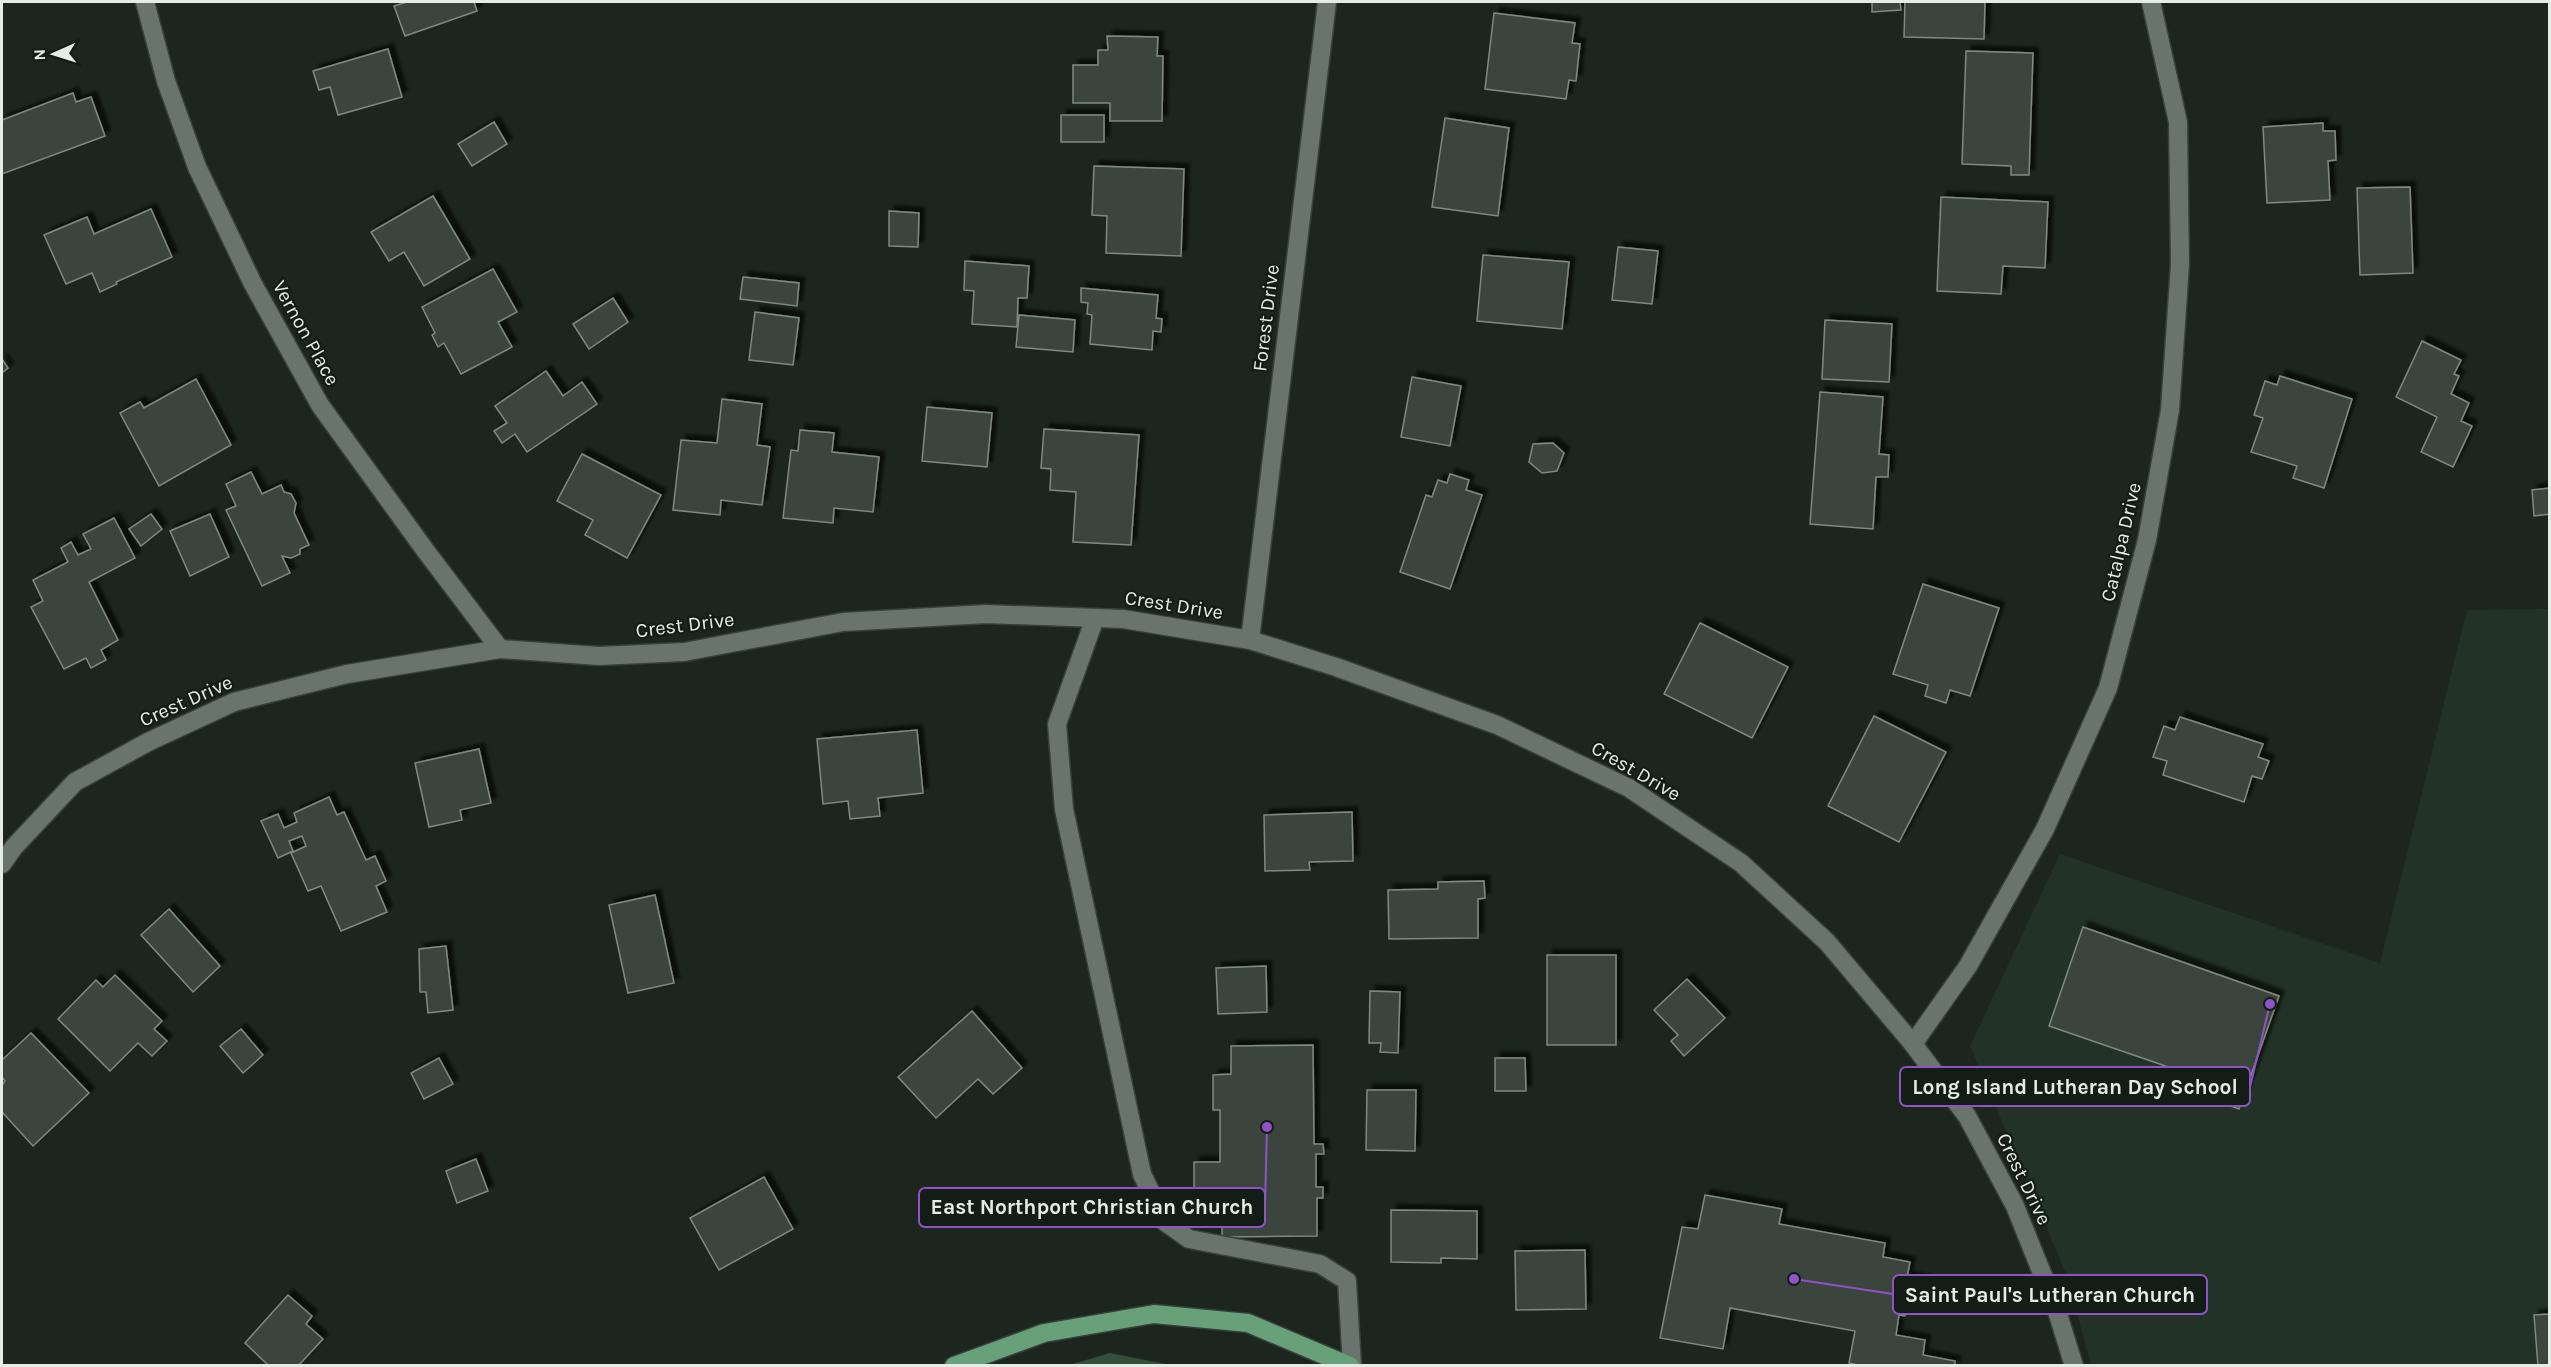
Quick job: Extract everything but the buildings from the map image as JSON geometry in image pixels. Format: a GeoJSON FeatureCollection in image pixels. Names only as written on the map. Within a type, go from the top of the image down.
{"type":"FeatureCollection","features":[{"type":"Feature","properties":{"kind":"main road"},"geometry":{"type":"LineString","coordinates":[[954,1365],[1044,1333],[1154,1314],[1248,1323],[1351,1365]]}},
{"type":"Feature","properties":{"kind":"street","name":"Vernon Place"},"geometry":{"type":"LineString","coordinates":[[145,2],[166,81],[197,167],[258,294],[320,405],[424,550],[500,649]]}},
{"type":"Feature","properties":{"kind":"street","name":"Forest Drive"},"geometry":{"type":"LineString","coordinates":[[1250,640],[1327,2]]}},
{"type":"Feature","properties":{"kind":"street","name":"Catalpa Drive"},"geometry":{"type":"LineString","coordinates":[[1914,1044],[1968,966],[2045,829],[2108,688],[2147,540],[2170,410],[2180,264],[2178,122],[2151,2]]}},
{"type":"Feature","properties":{"kind":"street","name":"Crest Drive"},"geometry":{"type":"LineString","coordinates":[[2,864],[14,847],[75,782],[148,742],[234,702],[347,674],[500,649],[599,657],[684,652],[843,622],[986,614],[1123,619],[1250,640],[1336,667],[1497,725],[1629,788],[1741,863],[1827,942],[1914,1044],[1967,1116],[2015,1206],[2056,1308],[2074,1365]]}},
{"type":"Feature","properties":{"kind":"street"},"geometry":{"type":"LineString","coordinates":[[1095,618],[1057,724],[1064,809],[1142,1174],[1165,1222],[1189,1239],[1320,1264],[1347,1281],[1351,1365]]}},
{"type":"Feature","properties":{"kind":"shaded area"},"geometry":{"type":"Polygon","coordinates":[[[2549,609],[2549,1365],[2091,1365],[2067,1276],[1970,1046],[2060,854],[2380,963],[2467,610],[2549,609]]]}},
{"type":"Feature","properties":{"kind":"shaded area"},"geometry":{"type":"Polygon","coordinates":[[[1110,1353],[1171,1365],[1069,1365],[1110,1353]]]}},
{"type":"Feature","properties":{"kind":"place","name":"Long Island Lutheran Day School"},"geometry":{"type":"Point","coordinates":[2270,1004]}},
{"type":"Feature","properties":{"kind":"place","name":"East Northport Christian Church"},"geometry":{"type":"Point","coordinates":[1267,1127]}},
{"type":"Feature","properties":{"kind":"place","name":"Saint Paul's Lutheran Church"},"geometry":{"type":"Point","coordinates":[1794,1279]}}]}
